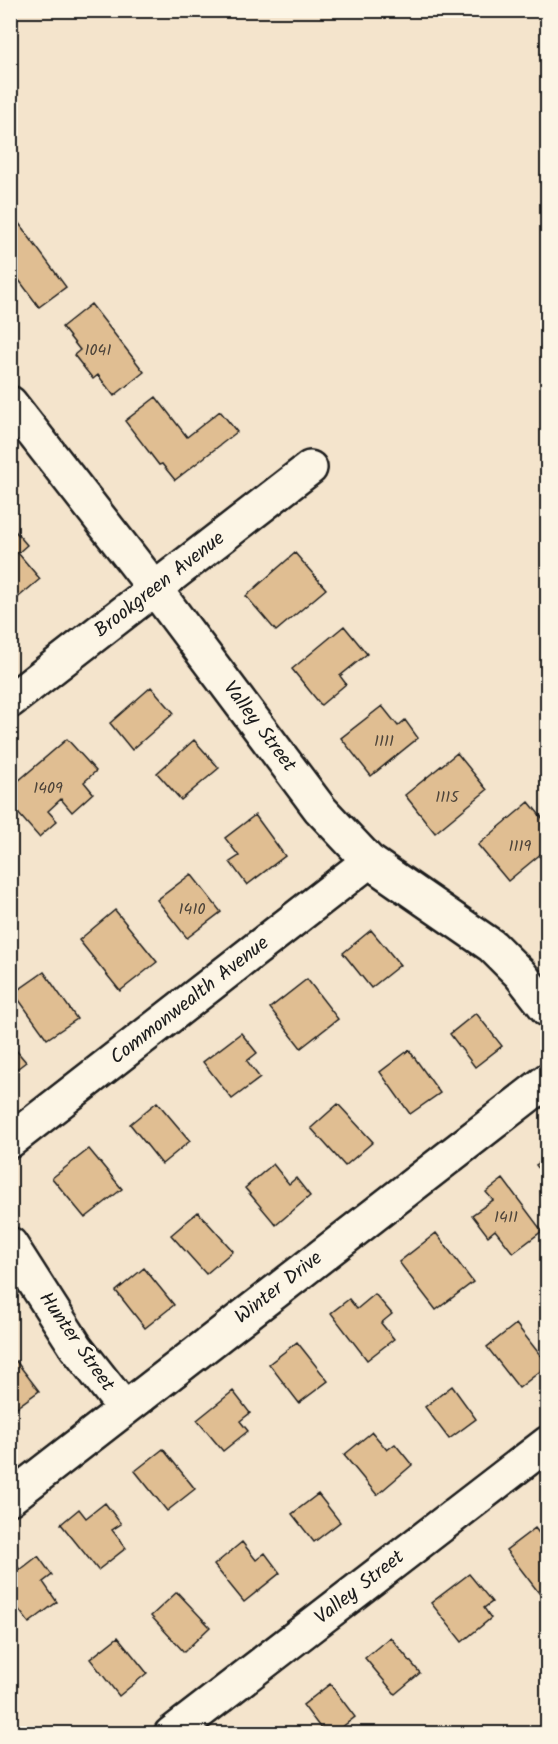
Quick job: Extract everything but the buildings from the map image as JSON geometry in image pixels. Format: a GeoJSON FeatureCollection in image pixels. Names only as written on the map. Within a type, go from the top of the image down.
{"type":"FeatureCollection","features":[{"type":"Feature","properties":{"kind":"street","name":"Valley Street"},"geometry":{"type":"LineString","coordinates":[[10,403],[155,589],[320,809],[369,861],[492,946],[520,974],[548,1010]]}},
{"type":"Feature","properties":{"kind":"street","name":"Brookgreen Avenue"},"geometry":{"type":"LineString","coordinates":[[10,701],[310,468]]}},
{"type":"Feature","properties":{"kind":"street","name":"Commonwealth Avenue"},"geometry":{"type":"LineString","coordinates":[[10,1141],[369,861]]}},
{"type":"Feature","properties":{"kind":"street","name":"Winter Drive"},"geometry":{"type":"LineString","coordinates":[[10,1498],[548,1080]]}},
{"type":"Feature","properties":{"kind":"street","name":"Hunter Street"},"geometry":{"type":"LineString","coordinates":[[10,1244],[76,1347],[124,1408]]}},
{"type":"Feature","properties":{"kind":"street","name":"Valley Street"},"geometry":{"type":"LineString","coordinates":[[171,1734],[548,1443]]}}]}
